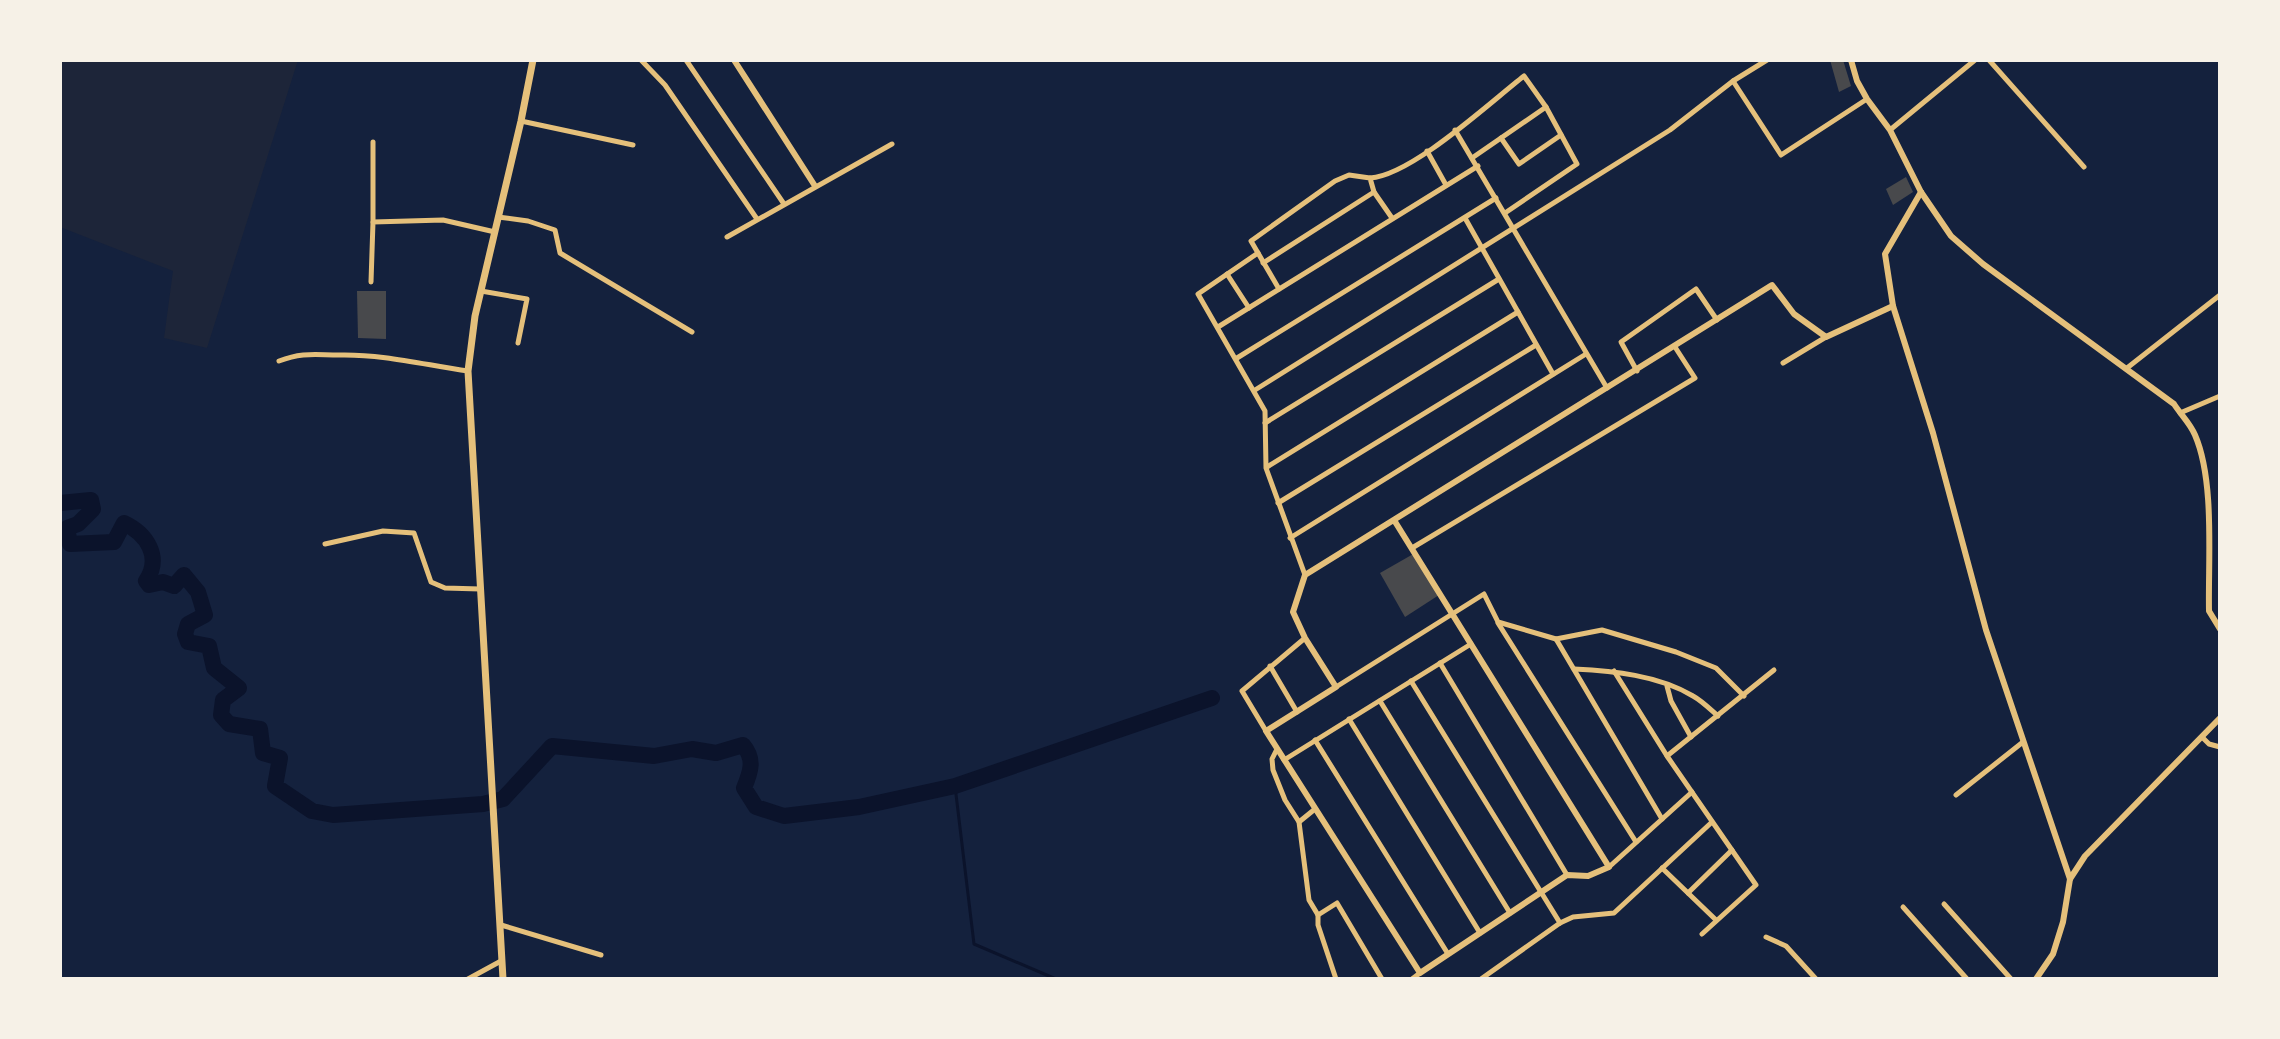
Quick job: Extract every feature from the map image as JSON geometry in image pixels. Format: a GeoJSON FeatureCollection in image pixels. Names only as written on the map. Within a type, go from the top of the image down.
{"type":"FeatureCollection","features":[{"type":"Feature","properties":{"kind":"main road"},"geometry":{"type":"LineString","coordinates":[[503,979],[468,371],[480,290],[533,60]]}},
{"type":"Feature","properties":{"kind":"street"},"geometry":{"type":"LineString","coordinates":[[641,60],[665,85],[757,219]]}},
{"type":"Feature","properties":{"kind":"street"},"geometry":{"type":"LineString","coordinates":[[686,60],[784,204]]}},
{"type":"Feature","properties":{"kind":"street"},"geometry":{"type":"LineString","coordinates":[[734,60],[815,186]]}},
{"type":"Feature","properties":{"kind":"street"},"geometry":{"type":"LineString","coordinates":[[1255,390],[1670,130],[1733,81],[1767,60]]}},
{"type":"Feature","properties":{"kind":"street"},"geometry":{"type":"LineString","coordinates":[[1851,60],[1857,81],[1867,99],[1890,130],[1921,192],[1951,236],[1983,264],[2174,404],[2190,425],[2204,471],[2209,611],[2220,629]]}},
{"type":"Feature","properties":{"kind":"street"},"geometry":{"type":"LineString","coordinates":[[1890,130],[1975,60]]}},
{"type":"Feature","properties":{"kind":"street"},"geometry":{"type":"LineString","coordinates":[[1989,60],[2084,167]]}},
{"type":"Feature","properties":{"kind":"street"},"geometry":{"type":"LineString","coordinates":[[1279,289],[1251,241],[1335,181],[1349,175],[1384,177],[1427,151],[1524,76],[1546,107],[1577,164],[1505,213]]}},
{"type":"Feature","properties":{"kind":"street"},"geometry":{"type":"LineString","coordinates":[[1733,81],[1781,155],[1867,99]]}},
{"type":"Feature","properties":{"kind":"street"},"geometry":{"type":"LineString","coordinates":[[1472,158],[1546,107]]}},
{"type":"Feature","properties":{"kind":"street"},"geometry":{"type":"LineString","coordinates":[[521,121],[633,145]]}},
{"type":"Feature","properties":{"kind":"street"},"geometry":{"type":"LineString","coordinates":[[1455,130],[1607,389]]}},
{"type":"Feature","properties":{"kind":"street"},"geometry":{"type":"LineString","coordinates":[[1501,138],[1519,164],[1561,135]]}},
{"type":"Feature","properties":{"kind":"street"},"geometry":{"type":"LineString","coordinates":[[371,282],[373,142]]}},
{"type":"Feature","properties":{"kind":"street"},"geometry":{"type":"LineString","coordinates":[[727,237],[892,144]]}},
{"type":"Feature","properties":{"kind":"street"},"geometry":{"type":"LineString","coordinates":[[1427,151],[1446,185]]}},
{"type":"Feature","properties":{"kind":"street"},"geometry":{"type":"LineString","coordinates":[[1218,327],[1478,166]]}},
{"type":"Feature","properties":{"kind":"street"},"geometry":{"type":"LineString","coordinates":[[1370,178],[1374,192],[1392,218]]}},
{"type":"Feature","properties":{"kind":"street"},"geometry":{"type":"LineString","coordinates":[[1263,263],[1374,192]]}},
{"type":"Feature","properties":{"kind":"street"},"geometry":{"type":"LineString","coordinates":[[1921,192],[1885,254],[1893,306],[1933,433],[1986,630],[2070,879]]}},
{"type":"Feature","properties":{"kind":"street"},"geometry":{"type":"LineString","coordinates":[[1237,358],[1496,198]]}},
{"type":"Feature","properties":{"kind":"street"},"geometry":{"type":"LineString","coordinates":[[498,217],[528,221],[555,230],[560,253],[692,332]]}},
{"type":"Feature","properties":{"kind":"street"},"geometry":{"type":"LineString","coordinates":[[1464,218],[1553,374]]}},
{"type":"Feature","properties":{"kind":"street"},"geometry":{"type":"LineString","coordinates":[[373,222],[443,220],[495,232]]}},
{"type":"Feature","properties":{"kind":"street"},"geometry":{"type":"LineString","coordinates":[[1258,253],[1198,294],[1265,411],[1266,468],[1305,575],[1293,612],[1305,638],[1336,687]]}},
{"type":"Feature","properties":{"kind":"street"},"geometry":{"type":"LineString","coordinates":[[1227,274],[1249,308]]}},
{"type":"Feature","properties":{"kind":"street"},"geometry":{"type":"LineString","coordinates":[[1265,424],[1499,279]]}},
{"type":"Feature","properties":{"kind":"street"},"geometry":{"type":"LineString","coordinates":[[1305,575],[1772,285],[1794,314],[1826,337]]}},
{"type":"Feature","properties":{"kind":"street"},"geometry":{"type":"LineString","coordinates":[[1637,371],[1621,342],[1696,289],[1717,321]]}},
{"type":"Feature","properties":{"kind":"street"},"geometry":{"type":"LineString","coordinates":[[480,290],[527,299],[518,343]]}},
{"type":"Feature","properties":{"kind":"street"},"geometry":{"type":"LineString","coordinates":[[2127,368],[2220,295]]}},
{"type":"Feature","properties":{"kind":"street"},"geometry":{"type":"LineString","coordinates":[[1783,363],[1826,337],[1893,306]]}},
{"type":"Feature","properties":{"kind":"street"},"geometry":{"type":"LineString","coordinates":[[1266,468],[1518,312]]}},
{"type":"Feature","properties":{"kind":"street"},"geometry":{"type":"LineString","coordinates":[[1278,504],[1536,345]]}},
{"type":"Feature","properties":{"kind":"street"},"geometry":{"type":"LineString","coordinates":[[1412,548],[1695,378],[1675,347]]}},
{"type":"Feature","properties":{"kind":"street"},"geometry":{"type":"LineString","coordinates":[[279,361],[297,354],[317,352],[381,355],[468,371]]}},
{"type":"Feature","properties":{"kind":"street"},"geometry":{"type":"LineString","coordinates":[[1290,538],[1586,354]]}},
{"type":"Feature","properties":{"kind":"street"},"geometry":{"type":"LineString","coordinates":[[2180,413],[2220,396]]}},
{"type":"Feature","properties":{"kind":"street"},"geometry":{"type":"LineString","coordinates":[[1394,520],[1609,867]]}},
{"type":"Feature","properties":{"kind":"street"},"geometry":{"type":"LineString","coordinates":[[325,544],[383,531],[414,533],[431,582],[445,588],[481,589]]}},
{"type":"Feature","properties":{"kind":"street"},"geometry":{"type":"LineString","coordinates":[[1266,731],[1484,594],[1498,622],[1636,842]]}},
{"type":"Feature","properties":{"kind":"street"},"geometry":{"type":"LineString","coordinates":[[1498,622],[1556,639],[1602,630],[1661,647],[1716,668],[1744,696]]}},
{"type":"Feature","properties":{"kind":"street"},"geometry":{"type":"LineString","coordinates":[[1305,638],[1242,691],[1420,973]]}},
{"type":"Feature","properties":{"kind":"street"},"geometry":{"type":"LineString","coordinates":[[1556,639],[1662,819]]}},
{"type":"Feature","properties":{"kind":"street"},"geometry":{"type":"LineString","coordinates":[[1284,760],[1471,644]]}},
{"type":"Feature","properties":{"kind":"street"},"geometry":{"type":"LineString","coordinates":[[1440,663],[1567,875]]}},
{"type":"Feature","properties":{"kind":"street"},"geometry":{"type":"LineString","coordinates":[[1270,666],[1297,712]]}},
{"type":"Feature","properties":{"kind":"street"},"geometry":{"type":"LineString","coordinates":[[1573,669],[1614,671],[1667,686],[1692,695],[1718,716]]}},
{"type":"Feature","properties":{"kind":"street"},"geometry":{"type":"LineString","coordinates":[[1667,756],[1774,670]]}},
{"type":"Feature","properties":{"kind":"street"},"geometry":{"type":"LineString","coordinates":[[1614,671],[1667,756],[1756,885],[1702,934]]}},
{"type":"Feature","properties":{"kind":"street"},"geometry":{"type":"LineString","coordinates":[[1411,681],[1560,923]]}},
{"type":"Feature","properties":{"kind":"street"},"geometry":{"type":"LineString","coordinates":[[1667,686],[1671,701],[1691,737]]}},
{"type":"Feature","properties":{"kind":"street"},"geometry":{"type":"LineString","coordinates":[[1380,701],[1510,913]]}},
{"type":"Feature","properties":{"kind":"street"},"geometry":{"type":"LineString","coordinates":[[2036,979],[2053,954],[2063,922],[2070,879],[2085,856],[2220,718]]}},
{"type":"Feature","properties":{"kind":"street"},"geometry":{"type":"LineString","coordinates":[[1349,719],[1480,933]]}},
{"type":"Feature","properties":{"kind":"street"},"geometry":{"type":"LineString","coordinates":[[2202,737],[2209,744],[2220,747]]}},
{"type":"Feature","properties":{"kind":"street"},"geometry":{"type":"LineString","coordinates":[[1315,740],[1448,954]]}},
{"type":"Feature","properties":{"kind":"street"},"geometry":{"type":"LineString","coordinates":[[1956,795],[2023,742]]}},
{"type":"Feature","properties":{"kind":"street"},"geometry":{"type":"LineString","coordinates":[[1277,749],[1272,759],[1273,770],[1285,800],[1299,822],[1309,900],[1318,915],[1318,925],[1336,979]]}},
{"type":"Feature","properties":{"kind":"street"},"geometry":{"type":"LineString","coordinates":[[1412,979],[1567,875],[1588,876],[1609,867],[1692,792]]}},
{"type":"Feature","properties":{"kind":"street"},"geometry":{"type":"LineString","coordinates":[[1299,822],[1315,809]]}},
{"type":"Feature","properties":{"kind":"street"},"geometry":{"type":"LineString","coordinates":[[1481,979],[1560,923],[1573,917],[1614,913],[1712,822]]}},
{"type":"Feature","properties":{"kind":"street"},"geometry":{"type":"LineString","coordinates":[[1688,893],[1732,850]]}},
{"type":"Feature","properties":{"kind":"street"},"geometry":{"type":"LineString","coordinates":[[1662,868],[1716,920]]}},
{"type":"Feature","properties":{"kind":"street"},"geometry":{"type":"LineString","coordinates":[[1318,915],[1337,903],[1382,979]]}},
{"type":"Feature","properties":{"kind":"street"},"geometry":{"type":"LineString","coordinates":[[1944,904],[2011,979]]}},
{"type":"Feature","properties":{"kind":"street"},"geometry":{"type":"LineString","coordinates":[[1903,907],[1967,979]]}},
{"type":"Feature","properties":{"kind":"street"},"geometry":{"type":"LineString","coordinates":[[501,925],[601,955]]}},
{"type":"Feature","properties":{"kind":"street"},"geometry":{"type":"LineString","coordinates":[[1766,937],[1786,946],[1816,979]]}},
{"type":"Feature","properties":{"kind":"street"},"geometry":{"type":"LineString","coordinates":[[468,979],[502,960]]}},
{"type":"Feature","properties":{"kind":"shaded area"},"geometry":{"type":"Polygon","coordinates":[[[60,60],[298,60],[207,348],[164,338],[173,271],[60,227],[60,60]]]}},
{"type":"Feature","properties":{"kind":"building"},"geometry":{"type":"Polygon","coordinates":[[[1830,60],[1843,60],[1851,86],[1839,92],[1830,60]]]}},
{"type":"Feature","properties":{"kind":"building"},"geometry":{"type":"Polygon","coordinates":[[[1906,177],[1913,192],[1893,205],[1886,189],[1906,177]]]}},
{"type":"Feature","properties":{"kind":"building"},"geometry":{"type":"Polygon","coordinates":[[[357,291],[386,291],[386,339],[358,338],[357,291]]]}},
{"type":"Feature","properties":{"kind":"building"},"geometry":{"type":"Polygon","coordinates":[[[1415,553],[1439,595],[1405,617],[1380,573],[1415,553]]]}},
{"type":"Feature","properties":{"kind":"waterway"},"geometry":{"type":"LineString","coordinates":[[60,503],[91,500],[93,509],[78,524],[67,528],[70,544],[114,542],[124,523],[139,533],[150,547],[153,563],[146,581],[149,585],[163,582],[174,586],[184,575],[198,592],[205,615],[188,624],[185,634],[188,642],[209,646],[214,668],[239,688],[223,700],[221,715],[229,724],[260,729],[263,753],[280,758],[275,786],[312,811],[333,815],[483,804],[503,799],[552,746],[654,756],[692,749],[716,753],[743,745],[751,765],[744,788],[756,807],[784,816],[859,807],[955,786],[1212,698]]}},
{"type":"Feature","properties":{"kind":"waterway"},"geometry":{"type":"LineString","coordinates":[[955,786],[974,944],[1056,979]]}}]}
